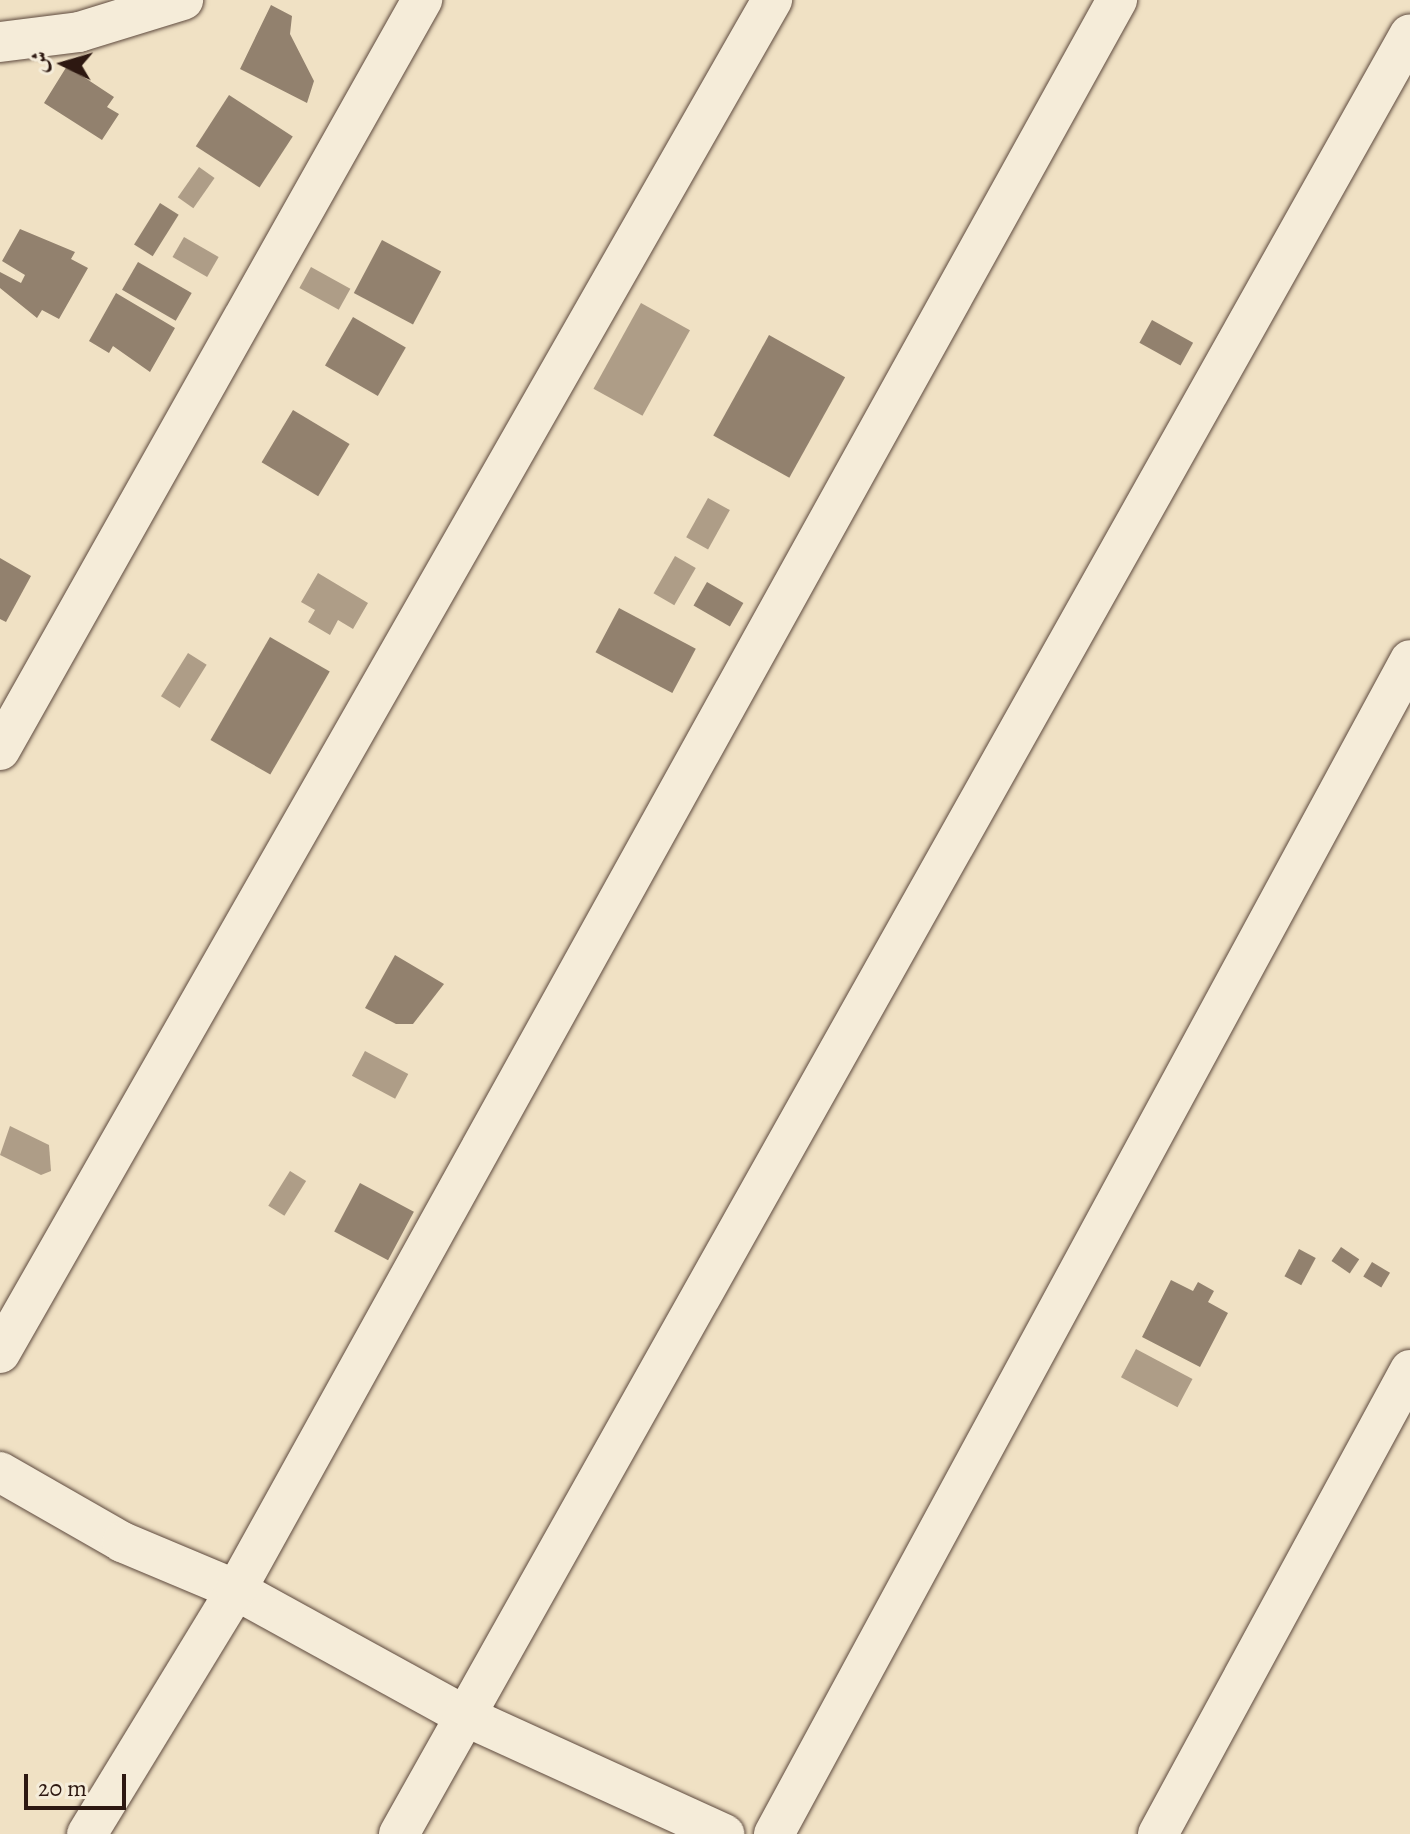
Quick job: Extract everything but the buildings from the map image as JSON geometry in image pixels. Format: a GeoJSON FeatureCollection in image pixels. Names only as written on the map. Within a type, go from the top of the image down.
{"type":"FeatureCollection","features":[{"type":"Feature","properties":{"kind":"street"},"geometry":{"type":"LineString","coordinates":[[4,49],[79,32],[183,0]]}},
{"type":"Feature","properties":{"kind":"street"},"geometry":{"type":"LineString","coordinates":[[0,750],[422,0]]}},
{"type":"Feature","properties":{"kind":"street"},"geometry":{"type":"LineString","coordinates":[[0,1353],[772,0]]}},
{"type":"Feature","properties":{"kind":"street"},"geometry":{"type":"LineString","coordinates":[[87,1834],[236,1590],[1117,0]]}},
{"type":"Feature","properties":{"kind":"street"},"geometry":{"type":"LineString","coordinates":[[399,1834],[1410,34]]}},
{"type":"Feature","properties":{"kind":"street"},"geometry":{"type":"LineString","coordinates":[[774,1834],[1410,660]]}},
{"type":"Feature","properties":{"kind":"street"},"geometry":{"type":"LineString","coordinates":[[1158,1834],[1410,1370]]}},
{"type":"Feature","properties":{"kind":"street"},"geometry":{"type":"LineString","coordinates":[[0,1472],[122,1542],[236,1590],[465,1716],[724,1834]]}},
{"type":"Feature","properties":{"kind":"shaded area"},"geometry":{"type":"Polygon","coordinates":[[[199,167],[215,178],[193,208],[178,197],[199,167]]]}},
{"type":"Feature","properties":{"kind":"shaded area"},"geometry":{"type":"Polygon","coordinates":[[[184,237],[219,257],[207,277],[172,257],[184,237]]]}},
{"type":"Feature","properties":{"kind":"shaded area"},"geometry":{"type":"Polygon","coordinates":[[[311,267],[350,289],[339,310],[299,288],[311,267]]]}},
{"type":"Feature","properties":{"kind":"shaded area"},"geometry":{"type":"Polygon","coordinates":[[[641,303],[690,330],[642,416],[593,389],[641,303]]]}},
{"type":"Feature","properties":{"kind":"shaded area"},"geometry":{"type":"Polygon","coordinates":[[[708,498],[730,510],[708,549],[686,537],[708,498]]]}},
{"type":"Feature","properties":{"kind":"shaded area"},"geometry":{"type":"Polygon","coordinates":[[[675,556],[696,568],[674,605],[654,593],[675,556]]]}},
{"type":"Feature","properties":{"kind":"shaded area"},"geometry":{"type":"Polygon","coordinates":[[[318,573],[368,603],[353,629],[338,620],[330,635],[308,622],[315,610],[301,602],[318,573]]]}},
{"type":"Feature","properties":{"kind":"shaded area"},"geometry":{"type":"Polygon","coordinates":[[[188,653],[207,665],[180,708],[161,696],[188,653]]]}},
{"type":"Feature","properties":{"kind":"shaded area"},"geometry":{"type":"Polygon","coordinates":[[[365,1051],[408,1074],[395,1099],[352,1076],[365,1051]]]}},
{"type":"Feature","properties":{"kind":"shaded area"},"geometry":{"type":"Polygon","coordinates":[[[10,1126],[49,1145],[51,1171],[41,1175],[0,1155],[10,1126]]]}},
{"type":"Feature","properties":{"kind":"shaded area"},"geometry":{"type":"Polygon","coordinates":[[[290,1171],[306,1181],[284,1216],[268,1206],[290,1171]]]}},
{"type":"Feature","properties":{"kind":"shaded area"},"geometry":{"type":"Polygon","coordinates":[[[1136,1349],[1193,1379],[1177,1407],[1121,1377],[1136,1349]]]}}]}
